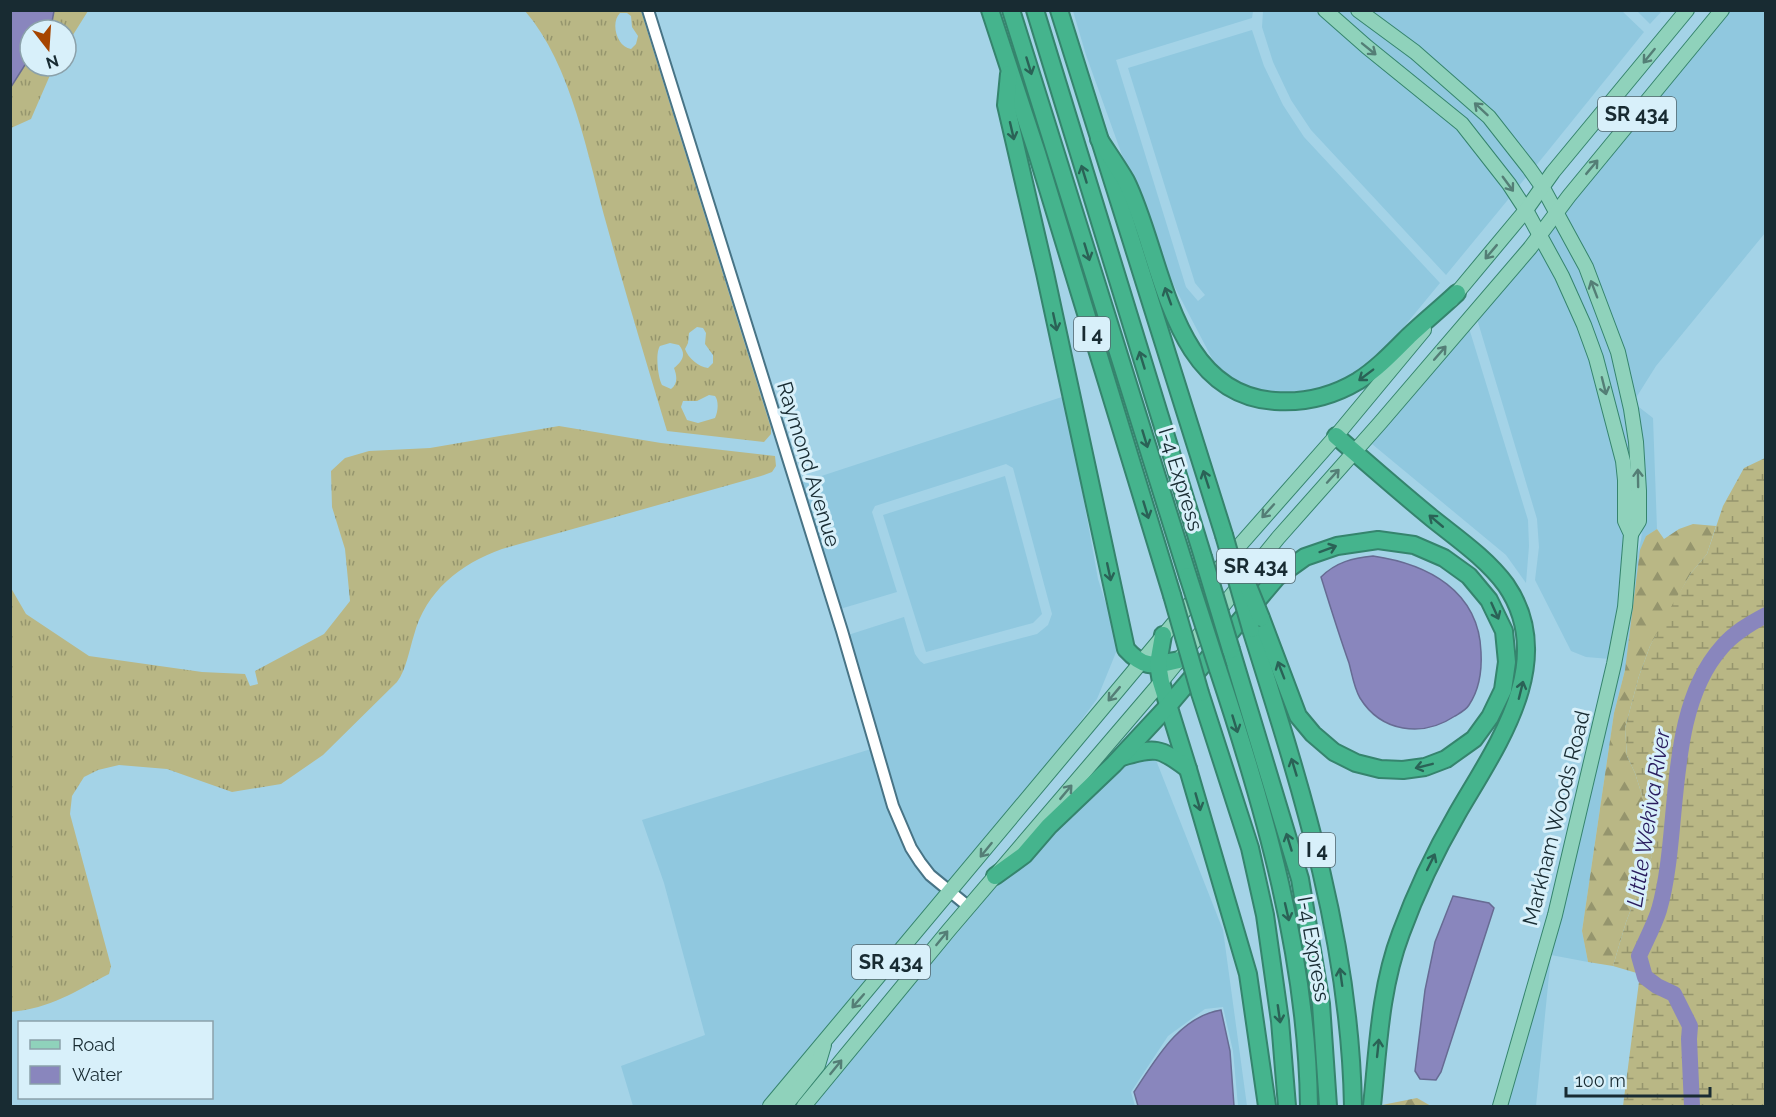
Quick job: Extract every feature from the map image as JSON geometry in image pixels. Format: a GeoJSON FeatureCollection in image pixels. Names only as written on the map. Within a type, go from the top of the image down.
{"type":"FeatureCollection","features":[{"type":"Feature","properties":{"kind":"highway","name":"I 4"},"geometry":{"type":"LineString","coordinates":[[990,10],[1009,74],[1037,153],[1200,693],[1250,848],[1265,915],[1280,1022],[1287,1107]]}},
{"type":"Feature","properties":{"kind":"highway","name":"I-4 Express"},"geometry":{"type":"LineString","coordinates":[[1011,10],[1269,838],[1290,927],[1309,1076],[1309,1107]]}},
{"type":"Feature","properties":{"kind":"highway","name":"I-4 Express"},"geometry":{"type":"LineString","coordinates":[[1035,10],[1300,879],[1321,1004],[1328,1107]]}},
{"type":"Feature","properties":{"kind":"highway","name":"I 4"},"geometry":{"type":"LineString","coordinates":[[1059,10],[1224,534],[1256,624],[1320,859],[1336,938],[1346,1007],[1353,1107]]}},
{"type":"Feature","properties":{"kind":"highway"},"geometry":{"type":"LineString","coordinates":[[1009,74],[1006,105],[1045,273],[1126,649],[1140,663],[1158,664],[1179,660]]}},
{"type":"Feature","properties":{"kind":"highway"},"geometry":{"type":"LineString","coordinates":[[1099,139],[1126,182],[1177,322],[1189,346],[1204,367],[1238,391],[1261,399],[1293,402],[1328,395],[1350,386],[1377,366],[1456,293]]}},
{"type":"Feature","properties":{"kind":"highway"},"geometry":{"type":"LineString","coordinates":[[1336,436],[1481,558],[1506,586],[1516,605],[1525,631],[1526,660],[1516,705],[1495,749],[1435,855],[1417,892],[1400,936],[1384,992],[1372,1107]]}},
{"type":"Feature","properties":{"kind":"highway"},"geometry":{"type":"LineString","coordinates":[[995,876],[1024,855],[1049,826],[1121,757],[1168,706],[1277,577],[1305,557],[1338,546],[1378,540],[1414,545],[1444,558],[1469,576],[1489,600],[1504,631],[1507,662],[1503,690],[1490,717],[1474,739],[1446,759],[1425,767],[1403,770],[1380,769],[1356,763],[1334,752],[1312,734],[1298,717],[1256,624]]}},
{"type":"Feature","properties":{"kind":"highway"},"geometry":{"type":"LineString","coordinates":[[1163,635],[1158,664],[1161,682],[1248,974],[1267,1107]]}},
{"type":"Feature","properties":{"kind":"highway"},"geometry":{"type":"LineString","coordinates":[[1121,757],[1152,749],[1165,753],[1188,769]]}},
{"type":"Feature","properties":{"kind":"main road","name":"Markham Woods Road"},"geometry":{"type":"LineString","coordinates":[[1325,10],[1462,124],[1509,184],[1526,210],[1562,276],[1596,358],[1623,461],[1625,521],[1631,534]]}},
{"type":"Feature","properties":{"kind":"main road","name":"Markham Woods Road"},"geometry":{"type":"LineString","coordinates":[[1358,10],[1414,52],[1478,105],[1523,159],[1543,188],[1586,267],[1617,352],[1631,409],[1638,466],[1639,521],[1631,534],[1625,607],[1572,852],[1500,1107]]}},
{"type":"Feature","properties":{"kind":"main road","name":"SR 434"},"geometry":{"type":"LineString","coordinates":[[771,1107],[1163,635],[1259,521],[1336,436],[1526,210],[1553,172],[1687,10]]}},
{"type":"Feature","properties":{"kind":"main road","name":"SR 434"},"geometry":{"type":"LineString","coordinates":[[804,1107],[995,876],[1161,682],[1278,538],[1355,452],[1540,236],[1569,196],[1722,10]]}},
{"type":"Feature","properties":{"kind":"main road"},"geometry":{"type":"LineString","coordinates":[[785,1107],[818,1065],[828,1036]]}},
{"type":"Feature","properties":{"kind":"street","name":"Raymond Avenue"},"geometry":{"type":"LineString","coordinates":[[648,10],[842,631],[893,806],[911,848],[930,875],[969,907]]}},
{"type":"Feature","properties":{"kind":"shaded area"},"geometry":{"type":"Polygon","coordinates":[[[1073,11],[1253,11],[1252,18],[1116,60],[1186,287],[1198,301],[1205,295],[1195,283],[1128,68],[1252,30],[1264,66],[1283,105],[1304,137],[1440,283],[1379,357],[1368,367],[1326,389],[1292,396],[1240,386],[1217,368],[1158,255],[1086,55],[1073,11]]]}},
{"type":"Feature","properties":{"kind":"shaded area"},"geometry":{"type":"Polygon","coordinates":[[[1263,11],[1317,11],[1459,128],[1511,196],[1446,275],[1311,130],[1291,100],[1273,62],[1262,27],[1263,11]]]}},
{"type":"Feature","properties":{"kind":"shaded area"},"geometry":{"type":"Polygon","coordinates":[[[1333,11],[1349,11],[1412,56],[1475,109],[1528,175],[1517,188],[1513,181],[1333,11]]]}},
{"type":"Feature","properties":{"kind":"shaded area"},"geometry":{"type":"Polygon","coordinates":[[[1367,11],[1622,11],[1644,32],[1535,167],[1367,11]]]}},
{"type":"Feature","properties":{"kind":"shaded area"},"geometry":{"type":"Polygon","coordinates":[[[1637,11],[1662,11],[1650,24],[1637,11]]]}},
{"type":"Feature","properties":{"kind":"shaded area"},"geometry":{"type":"Polygon","coordinates":[[[1729,11],[1765,11],[1765,233],[1656,366],[1634,401],[1562,214],[1729,11]]]}},
{"type":"Feature","properties":{"kind":"shaded area"},"geometry":{"type":"Polygon","coordinates":[[[1556,223],[1581,269],[1613,353],[1631,442],[1633,513],[1628,460],[1546,237],[1556,223]]]}},
{"type":"Feature","properties":{"kind":"shaded area"},"geometry":{"type":"Polygon","coordinates":[[[1539,245],[1558,278],[1592,360],[1618,462],[1626,552],[1620,605],[1610,659],[1586,657],[1571,651],[1535,580],[1539,547],[1537,519],[1477,319],[1539,245]]]}},
{"type":"Feature","properties":{"kind":"shaded area"},"geometry":{"type":"Polygon","coordinates":[[[1469,328],[1528,520],[1529,546],[1526,583],[1506,555],[1372,444],[1469,328]]]}},
{"type":"Feature","properties":{"kind":"shaded area"},"geometry":{"type":"Polygon","coordinates":[[[1065,396],[1098,579],[1119,645],[1097,699],[1054,757],[950,885],[934,871],[924,858],[905,824],[848,635],[904,617],[915,654],[924,664],[1037,634],[1048,625],[1052,614],[1013,468],[1006,464],[875,506],[872,512],[897,592],[840,609],[800,483],[1065,396]]]}},
{"type":"Feature","properties":{"kind":"shaded area"},"geometry":{"type":"Polygon","coordinates":[[[1635,404],[1653,418],[1657,529],[1646,536],[1625,670],[1614,713],[1582,931],[1588,962],[1551,955],[1536,1106],[1506,1106],[1641,540],[1643,520],[1635,404]]]}},
{"type":"Feature","properties":{"kind":"shaded area"},"geometry":{"type":"Polygon","coordinates":[[[1005,476],[1042,614],[1033,623],[926,652],[883,515],[1005,476]]]}},
{"type":"Feature","properties":{"kind":"shaded area"},"geometry":{"type":"Polygon","coordinates":[[[871,749],[889,807],[907,850],[926,878],[943,893],[821,1033],[821,1037],[764,1106],[633,1106],[621,1066],[705,1035],[664,883],[642,820],[871,749]]]}},
{"type":"Feature","properties":{"kind":"shaded area"},"geometry":{"type":"Polygon","coordinates":[[[1154,755],[1223,930],[1247,1106],[1238,1106],[1233,1051],[1223,1007],[1205,1009],[1168,1036],[1131,1092],[1135,1106],[811,1106],[1008,873],[1124,762],[1154,755]]]}},
{"type":"Feature","properties":{"kind":"green space"},"geometry":{"type":"Polygon","coordinates":[[[11,11],[88,11],[78,27],[78,18],[18,18],[18,78],[49,78],[31,119],[11,128],[11,11]]]}},
{"type":"Feature","properties":{"kind":"green space"},"geometry":{"type":"Polygon","coordinates":[[[525,11],[641,11],[771,428],[771,434],[764,442],[667,431],[621,277],[576,113],[567,85],[541,33],[525,11]],[[620,13],[615,28],[619,39],[622,44],[631,49],[636,44],[638,36],[632,27],[631,16],[627,13],[620,13]],[[697,327],[689,333],[686,352],[691,359],[708,368],[713,363],[713,355],[705,344],[706,333],[703,328],[697,327]],[[670,343],[660,346],[657,360],[659,377],[662,385],[671,389],[676,380],[674,368],[681,360],[683,352],[679,345],[670,343]],[[709,395],[697,401],[683,401],[681,407],[687,420],[698,423],[715,418],[718,407],[715,396],[709,395]]]}},
{"type":"Feature","properties":{"kind":"green space"},"geometry":{"type":"Polygon","coordinates":[[[559,426],[661,443],[775,456],[776,466],[772,472],[761,476],[502,549],[459,571],[436,592],[427,605],[397,682],[323,755],[281,784],[232,792],[167,769],[119,765],[98,770],[84,777],[72,796],[70,814],[111,966],[109,974],[50,1003],[11,1012],[11,588],[26,614],[89,656],[202,672],[245,674],[250,686],[258,684],[255,671],[324,634],[350,601],[345,549],[332,507],[331,471],[345,458],[369,451],[430,448],[559,426]]]}},
{"type":"Feature","properties":{"kind":"green space"},"geometry":{"type":"Polygon","coordinates":[[[1765,458],[1765,1106],[1623,1106],[1640,974],[1613,966],[1626,922],[1652,856],[1646,808],[1627,756],[1625,728],[1639,676],[1650,646],[1665,617],[1691,573],[1707,554],[1723,506],[1744,468],[1765,458]]]}},
{"type":"Feature","properties":{"kind":"green space"},"geometry":{"type":"Polygon","coordinates":[[[1693,524],[1716,526],[1707,554],[1691,573],[1650,646],[1625,728],[1627,756],[1646,808],[1652,856],[1626,922],[1613,966],[1588,962],[1582,931],[1614,713],[1625,670],[1640,550],[1646,536],[1657,529],[1664,539],[1679,529],[1693,524]]]}},
{"type":"Feature","properties":{"kind":"green space"},"geometry":{"type":"Polygon","coordinates":[[[1417,1098],[1431,1106],[1382,1106],[1382,1105],[1417,1098]]]}},
{"type":"Feature","properties":{"kind":"water"},"geometry":{"type":"Polygon","coordinates":[[[11,10],[54,11],[53,18],[18,18],[18,76],[11,87],[11,10]]]}},
{"type":"Feature","properties":{"kind":"water"},"geometry":{"type":"Polygon","coordinates":[[[1373,556],[1413,566],[1431,574],[1447,584],[1471,612],[1478,631],[1481,652],[1477,686],[1466,708],[1442,723],[1416,729],[1391,724],[1379,718],[1369,709],[1356,690],[1321,577],[1345,562],[1373,556]]]}},
{"type":"Feature","properties":{"kind":"water"},"geometry":{"type":"Polygon","coordinates":[[[1453,896],[1489,903],[1494,908],[1441,1072],[1436,1080],[1420,1079],[1415,1071],[1425,990],[1435,942],[1453,896]]]}},
{"type":"Feature","properties":{"kind":"water"},"geometry":{"type":"Polygon","coordinates":[[[1221,1010],[1230,1051],[1234,1106],[1138,1106],[1134,1092],[1170,1041],[1193,1021],[1221,1010]]]}},
{"type":"Feature","properties":{"kind":"waterway","name":"Little Wekiva River"},"geometry":{"type":"LineString","coordinates":[[1692,1106],[1690,1026],[1674,994],[1645,977],[1639,956],[1657,916],[1666,878],[1677,773],[1691,704],[1704,674],[1722,647],[1742,629],[1766,615]]}}]}
